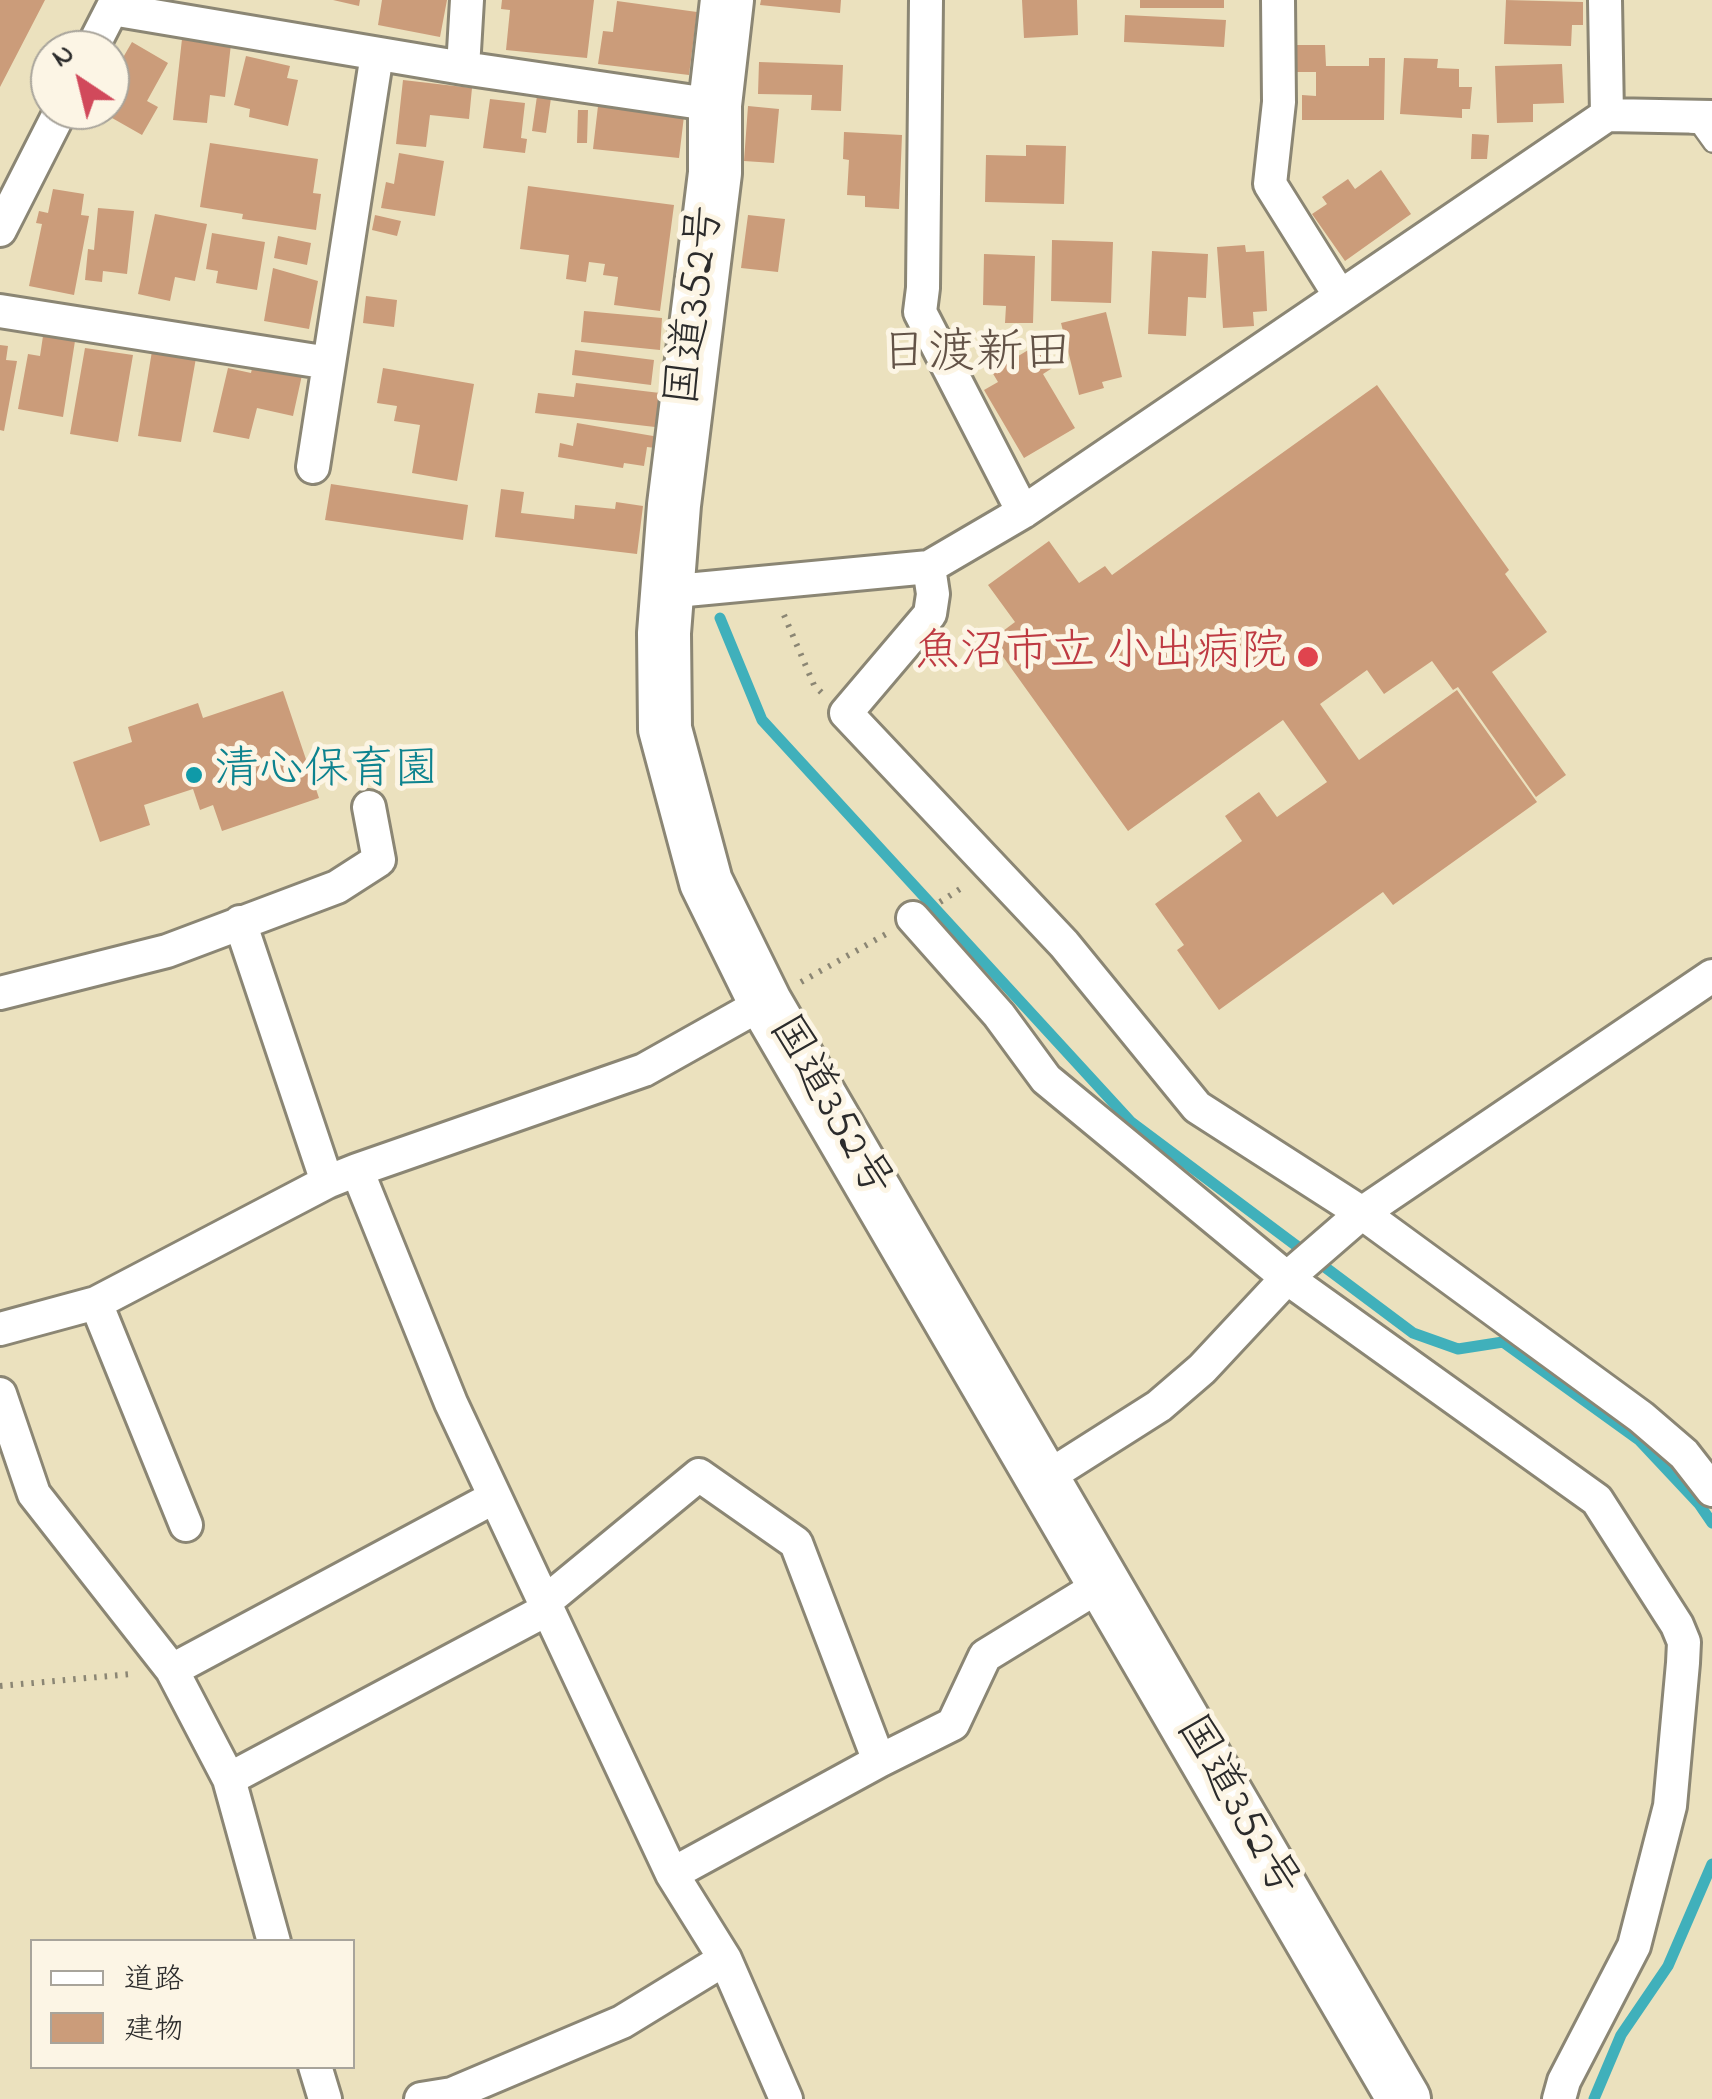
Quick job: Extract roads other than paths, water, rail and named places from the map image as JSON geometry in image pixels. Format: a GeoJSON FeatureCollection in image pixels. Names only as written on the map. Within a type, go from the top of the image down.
{"type":"FeatureCollection","features":[{"type":"Feature","properties":{"kind":"highway","name":"国道352号"},"geometry":{"type":"LineString","coordinates":[[726,0],[715,106],[715,173],[666,592],[665,729],[706,882],[765,1002],[1404,2099]]}},
{"type":"Feature","properties":{"kind":"street"},"geometry":{"type":"LineString","coordinates":[[463,68],[467,0]]}},
{"type":"Feature","properties":{"kind":"street"},"geometry":{"type":"LineString","coordinates":[[926,0],[920,312],[1022,512]]}},
{"type":"Feature","properties":{"kind":"street"},"geometry":{"type":"LineString","coordinates":[[1278,0],[1279,102],[1270,184],[1340,296]]}},
{"type":"Feature","properties":{"kind":"street"},"geometry":{"type":"LineString","coordinates":[[1606,0],[1608,116]]}},
{"type":"Feature","properties":{"kind":"street"},"geometry":{"type":"LineString","coordinates":[[101,30],[114,4],[377,54],[715,106]]}},
{"type":"Feature","properties":{"kind":"street"},"geometry":{"type":"LineString","coordinates":[[313,467],[377,54]]}},
{"type":"Feature","properties":{"kind":"street"},"geometry":{"type":"LineString","coordinates":[[666,592],[929,567],[1022,512],[1608,116],[1712,117]]}},
{"type":"Feature","properties":{"kind":"street"},"geometry":{"type":"LineString","coordinates":[[0,230],[51,130]]}},
{"type":"Feature","properties":{"kind":"street"},"geometry":{"type":"LineString","coordinates":[[0,311],[329,363]]}},
{"type":"Feature","properties":{"kind":"street"},"geometry":{"type":"LineString","coordinates":[[929,567],[933,594],[930,614],[846,713],[1064,944],[1197,1106],[1362,1213],[1641,1418],[1684,1454],[1712,1490]]}},
{"type":"Feature","properties":{"kind":"street"},"geometry":{"type":"LineString","coordinates":[[0,994],[166,951],[337,887],[378,860],[369,807]]}},
{"type":"Feature","properties":{"kind":"street"},"geometry":{"type":"LineString","coordinates":[[913,918],[999,1015],[1046,1080],[1301,1266],[1597,1500],[1676,1626],[1684,1642],[1670,1806],[1634,1946],[1564,2081],[1559,2099]]}},
{"type":"Feature","properties":{"kind":"street"},"geometry":{"type":"LineString","coordinates":[[240,922],[342,1176],[672,1874],[726,1959],[786,2099]]}},
{"type":"Feature","properties":{"kind":"street"},"geometry":{"type":"LineString","coordinates":[[1044,1479],[1159,1406],[1202,1369],[1301,1266],[1362,1213],[1712,976]]}},
{"type":"Feature","properties":{"kind":"street"},"geometry":{"type":"LineString","coordinates":[[0,1329],[96,1303],[342,1176],[644,1070],[765,1002]]}},
{"type":"Feature","properties":{"kind":"street"},"geometry":{"type":"LineString","coordinates":[[96,1303],[186,1525]]}},
{"type":"Feature","properties":{"kind":"street"},"geometry":{"type":"LineString","coordinates":[[0,1394],[34,1494],[172,1670],[230,1779],[273,1939]]}},
{"type":"Feature","properties":{"kind":"street"},"geometry":{"type":"LineString","coordinates":[[230,1779],[546,1606],[699,1475],[796,1543],[879,1761]]}},
{"type":"Feature","properties":{"kind":"street"},"geometry":{"type":"LineString","coordinates":[[172,1670],[495,1497]]}},
{"type":"Feature","properties":{"kind":"street"},"geometry":{"type":"LineString","coordinates":[[672,1874],[953,1724],[985,1656],[1104,1583]]}},
{"type":"Feature","properties":{"kind":"street"},"geometry":{"type":"LineString","coordinates":[[421,2099],[452,2094],[622,2022],[726,1959]]}},
{"type":"Feature","properties":{"kind":"street"},"geometry":{"type":"LineString","coordinates":[[316,2069],[325,2099]]}},
{"type":"Feature","properties":{"kind":"lane"},"geometry":{"type":"LineString","coordinates":[[1608,116],[1699,126],[1712,144]]}},
{"type":"Feature","properties":{"kind":"waterway"},"geometry":{"type":"LineString","coordinates":[[720,618],[762,720],[1131,1122],[1413,1333],[1458,1349],[1503,1342],[1639,1440],[1712,1523]]}},
{"type":"Feature","properties":{"kind":"waterway"},"geometry":{"type":"LineString","coordinates":[[1594,2099],[1621,2035],[1668,1966],[1712,1864]]}},
{"type":"Feature","properties":{"kind":"place","name":"魚沼市立 小出病院"},"geometry":{"type":"Point","coordinates":[1308,657]}},
{"type":"Feature","properties":{"kind":"place","name":"清心保育園"},"geometry":{"type":"Point","coordinates":[194,775]}},
{"type":"Feature","properties":{"kind":"district","name":"日渡新田"},"geometry":{"type":"Point","coordinates":[976,358]}}]}
